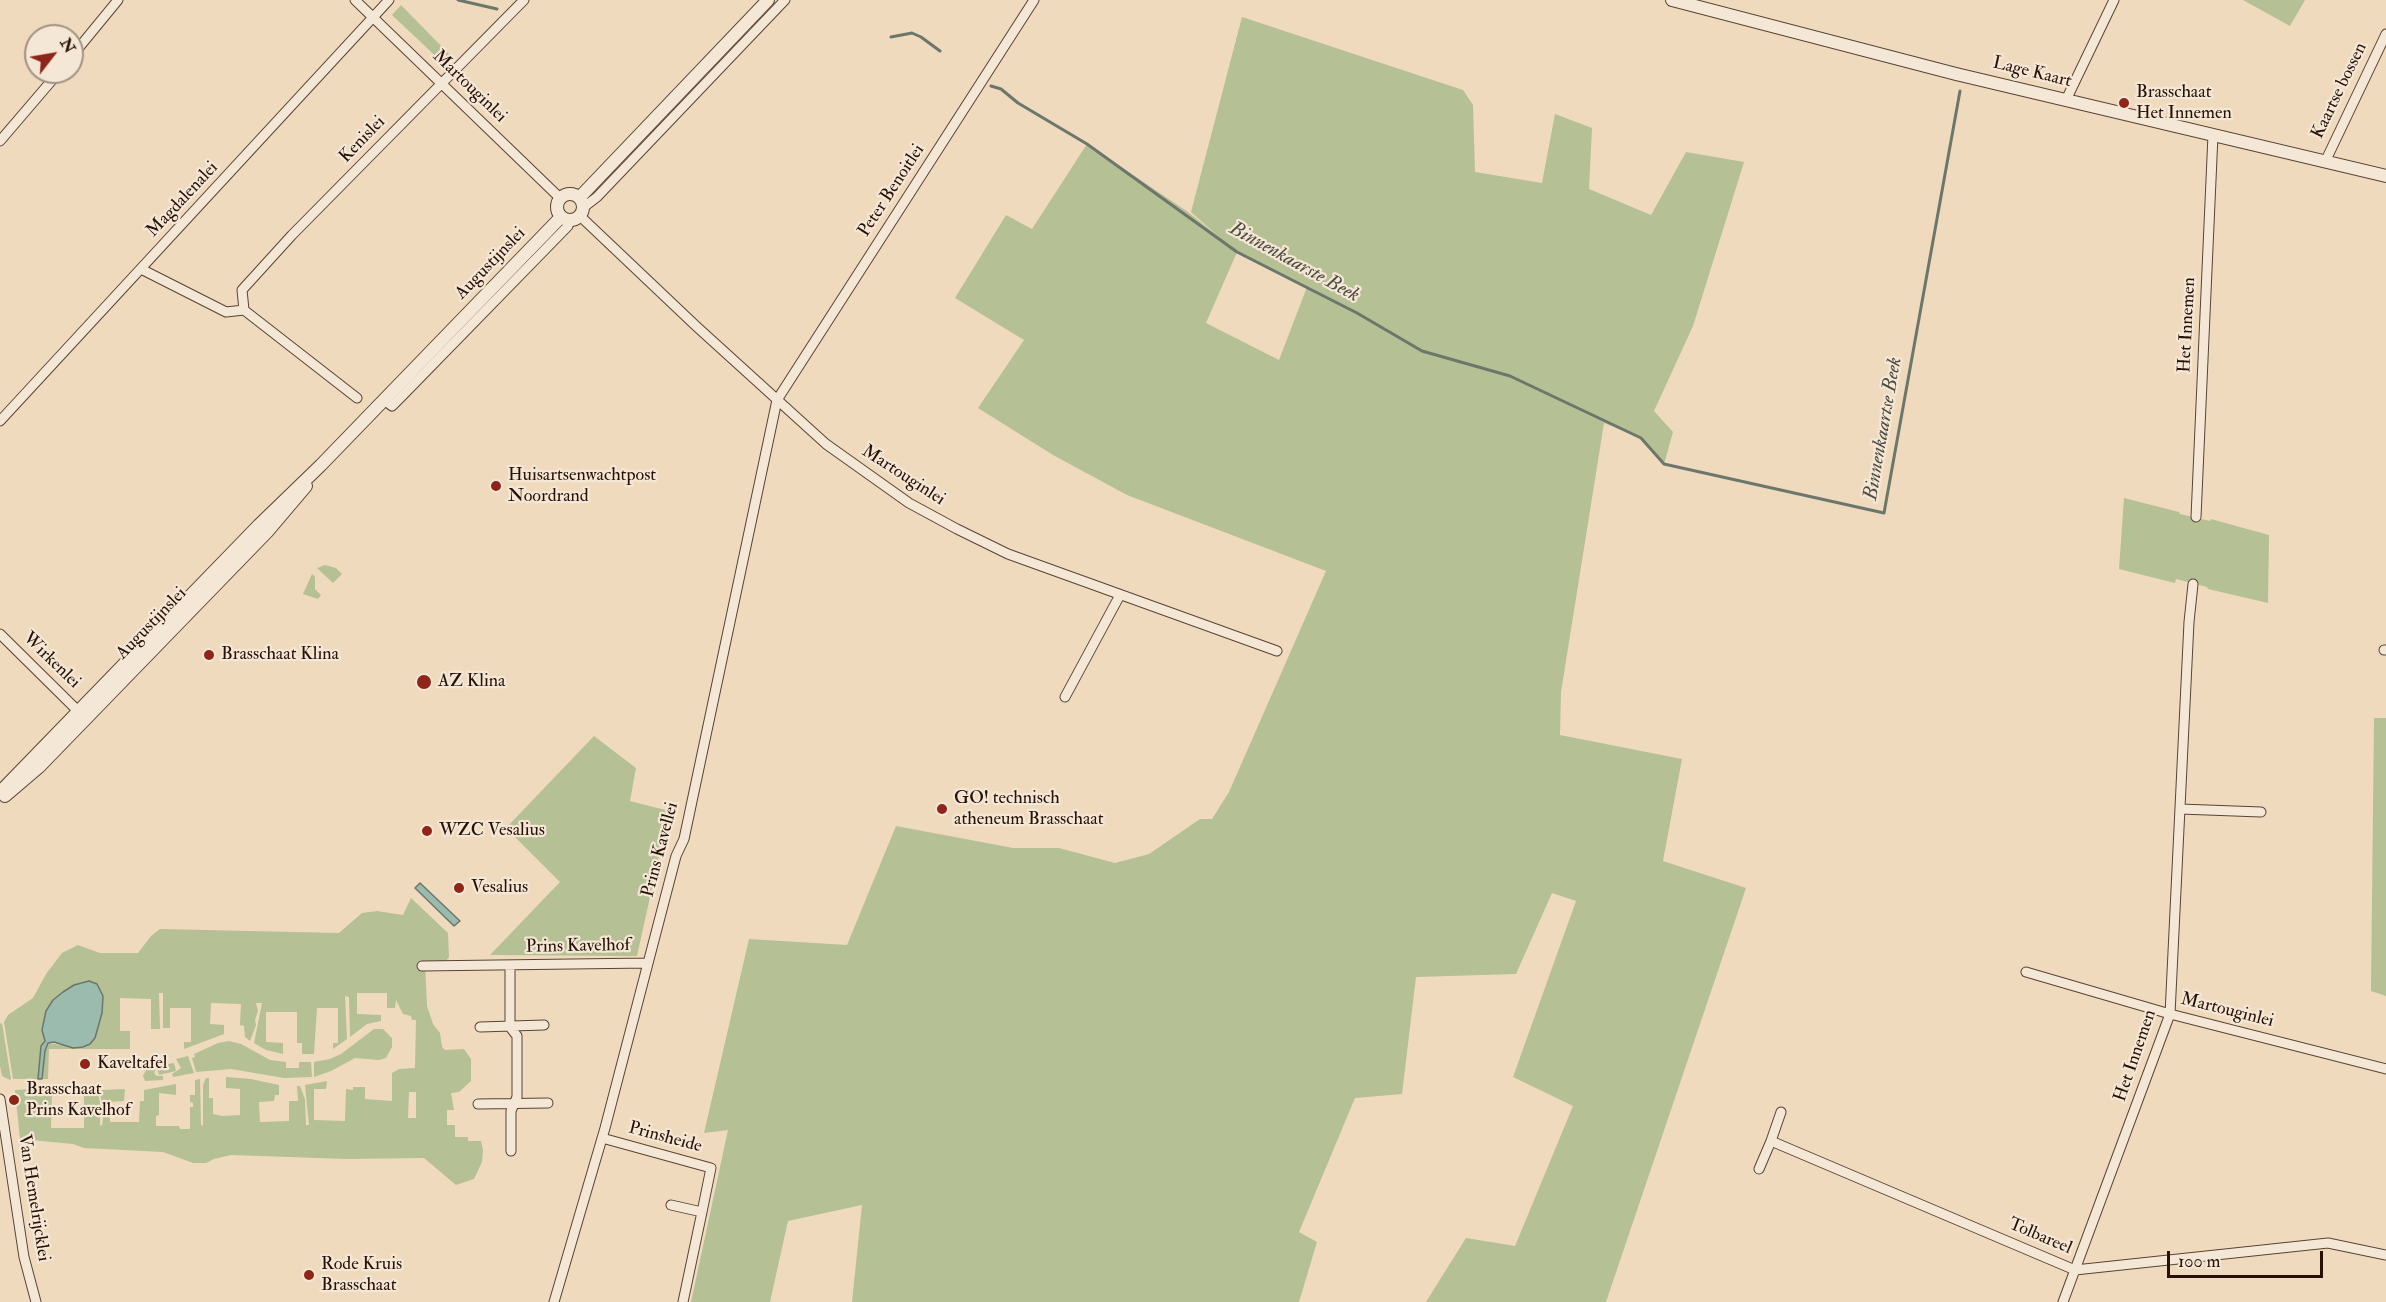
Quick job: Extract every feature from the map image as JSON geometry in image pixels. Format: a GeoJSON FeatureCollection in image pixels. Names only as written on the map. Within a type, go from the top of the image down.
{"type":"FeatureCollection","features":[{"type":"Feature","properties":{"kind":"street"},"geometry":{"type":"LineString","coordinates":[[84,41],[118,0]]}},
{"type":"Feature","properties":{"kind":"street","name":"Martouginlei"},"geometry":{"type":"LineString","coordinates":[[355,0],[560,198]]}},
{"type":"Feature","properties":{"kind":"street","name":"Magdalenalei"},"geometry":{"type":"LineString","coordinates":[[0,421],[389,0]]}},
{"type":"Feature","properties":{"kind":"street","name":"Kenislei"},"geometry":{"type":"LineString","coordinates":[[244,310],[242,290],[292,235],[524,0]]}},
{"type":"Feature","properties":{"kind":"street","name":"Augustijnslei"},"geometry":{"type":"LineString","coordinates":[[0,792],[259,525],[388,403],[575,211],[768,0]]}},
{"type":"Feature","properties":{"kind":"street","name":"Augustijnslei"},"geometry":{"type":"LineString","coordinates":[[575,211],[597,197],[785,0]]}},
{"type":"Feature","properties":{"kind":"street","name":"Peter Benoitlei"},"geometry":{"type":"LineString","coordinates":[[777,400],[1034,0]]}},
{"type":"Feature","properties":{"kind":"street","name":"Lage Kaart"},"geometry":{"type":"LineString","coordinates":[[1672,0],[2066,100],[2386,176]]}},
{"type":"Feature","properties":{"kind":"street"},"geometry":{"type":"LineString","coordinates":[[2066,100],[2114,0]]}},
{"type":"Feature","properties":{"kind":"street","name":"Kaartse bossen"},"geometry":{"type":"LineString","coordinates":[[2325,162],[2386,34]]}},
{"type":"Feature","properties":{"kind":"street"},"geometry":{"type":"LineString","coordinates":[[0,141],[49,84]]}},
{"type":"Feature","properties":{"kind":"street","name":"Het Innemen"},"geometry":{"type":"LineString","coordinates":[[2196,517],[2213,135]]}},
{"type":"Feature","properties":{"kind":"street"},"geometry":{"type":"LineString","coordinates":[[570,193],[575,211],[557,210],[560,198],[570,193]]}},
{"type":"Feature","properties":{"kind":"street","name":"Martouginlei"},"geometry":{"type":"LineString","coordinates":[[575,211],[826,444],[919,508],[1008,554],[1277,651]]}},
{"type":"Feature","properties":{"kind":"street"},"geometry":{"type":"LineString","coordinates":[[141,269],[226,312],[244,310],[357,398]]}},
{"type":"Feature","properties":{"kind":"street","name":"Prins Kavellei"},"geometry":{"type":"LineString","coordinates":[[554,1302],[602,1138],[676,856],[684,839],[777,400]]}},
{"type":"Feature","properties":{"kind":"street","name":"Augustijnslei"},"geometry":{"type":"LineString","coordinates":[[0,800],[39,767],[267,532],[297,498],[321,465]]}},
{"type":"Feature","properties":{"kind":"street","name":"Het Innemen"},"geometry":{"type":"LineString","coordinates":[[2063,1302],[2170,1014],[2189,622],[2193,584]]}},
{"type":"Feature","properties":{"kind":"street"},"geometry":{"type":"LineString","coordinates":[[1065,697],[1120,595]]}},
{"type":"Feature","properties":{"kind":"street","name":"Wirkenlei"},"geometry":{"type":"LineString","coordinates":[[0,634],[79,712]]}},
{"type":"Feature","properties":{"kind":"street"},"geometry":{"type":"LineString","coordinates":[[2180,809],[2261,812]]}},
{"type":"Feature","properties":{"kind":"street","name":"Prins Kavelhof"},"geometry":{"type":"LineString","coordinates":[[422,966],[647,963]]}},
{"type":"Feature","properties":{"kind":"street","name":"Prins Kavelhof"},"geometry":{"type":"LineString","coordinates":[[510,965],[510,1027],[517,1036],[517,1097],[510,1111],[512,1151]]}},
{"type":"Feature","properties":{"kind":"street","name":"Martouginlei"},"geometry":{"type":"LineString","coordinates":[[2026,972],[2170,1014],[2386,1069]]}},
{"type":"Feature","properties":{"kind":"street"},"geometry":{"type":"LineString","coordinates":[[480,1027],[544,1025]]}},
{"type":"Feature","properties":{"kind":"street","name":"Van Hemelrijcklei"},"geometry":{"type":"LineString","coordinates":[[0,1099],[24,1257],[36,1302]]}},
{"type":"Feature","properties":{"kind":"street"},"geometry":{"type":"LineString","coordinates":[[478,1104],[548,1104]]}},
{"type":"Feature","properties":{"kind":"street"},"geometry":{"type":"LineString","coordinates":[[1759,1169],[1782,1112]]}},
{"type":"Feature","properties":{"kind":"street","name":"Prinsheide"},"geometry":{"type":"LineString","coordinates":[[602,1138],[711,1168],[683,1302]]}},
{"type":"Feature","properties":{"kind":"street","name":"Tolbareel"},"geometry":{"type":"LineString","coordinates":[[1770,1141],[2075,1270],[2328,1243],[2386,1255]]}},
{"type":"Feature","properties":{"kind":"street"},"geometry":{"type":"LineString","coordinates":[[671,1205],[702,1212]]}},
{"type":"Feature","properties":{"kind":"green space"},"geometry":{"type":"Polygon","coordinates":[[[2243,0],[2305,0],[2290,26],[2243,0]]]}},
{"type":"Feature","properties":{"kind":"green space"},"geometry":{"type":"Polygon","coordinates":[[[401,5],[453,58],[445,65],[392,15],[401,5]]]}},
{"type":"Feature","properties":{"kind":"green space"},"geometry":{"type":"Polygon","coordinates":[[[1242,17],[1463,90],[1473,105],[1475,172],[1542,183],[1555,114],[1592,128],[1589,189],[1651,215],[1686,152],[1744,162],[1693,326],[1654,411],[1673,432],[1664,464],[1641,438],[1604,423],[1561,692],[1560,735],[1682,759],[1663,861],[1746,888],[1606,1302],[1426,1302],[1466,1238],[1515,1246],[1573,1106],[1513,1077],[1576,901],[1552,893],[1516,974],[1416,977],[1402,1094],[1355,1098],[1299,1232],[1317,1242],[1299,1302],[852,1302],[862,1205],[788,1221],[770,1302],[691,1302],[728,1130],[704,1133],[749,939],[847,945],[896,826],[1013,848],[1059,848],[1115,863],[1149,854],[1200,819],[1212,819],[1229,792],[1326,571],[1127,495],[1053,455],[978,408],[1024,340],[955,298],[1006,215],[1032,229],[1087,144],[1188,212],[1218,236],[1191,212],[1242,17]],[[1237,252],[1206,323],[1279,360],[1307,287],[1237,252]]]}},
{"type":"Feature","properties":{"kind":"green space"},"geometry":{"type":"Polygon","coordinates":[[[2124,498],[2269,535],[2268,603],[2176,579],[2175,583],[2119,569],[2124,498]]]}},
{"type":"Feature","properties":{"kind":"green space"},"geometry":{"type":"Polygon","coordinates":[[[325,565],[336,568],[342,574],[333,583],[317,568],[325,565]]]}},
{"type":"Feature","properties":{"kind":"green space"},"geometry":{"type":"Polygon","coordinates":[[[312,574],[315,577],[315,589],[321,595],[318,599],[303,594],[312,574]]]}},
{"type":"Feature","properties":{"kind":"green space"},"geometry":{"type":"Polygon","coordinates":[[[2374,718],[2386,718],[2386,996],[2371,991],[2374,718]]]}},
{"type":"Feature","properties":{"kind":"green space"},"geometry":{"type":"Polygon","coordinates":[[[594,736],[636,768],[630,801],[669,811],[637,956],[490,955],[560,882],[506,828],[594,736]]]}},
{"type":"Feature","properties":{"kind":"green space"},"geometry":{"type":"Polygon","coordinates":[[[411,898],[448,933],[449,957],[446,961],[425,962],[427,1006],[433,1024],[440,1033],[442,1047],[445,1050],[464,1049],[471,1059],[471,1081],[459,1092],[451,1093],[454,1110],[447,1110],[447,1125],[455,1125],[455,1137],[468,1137],[468,1141],[481,1141],[482,1162],[474,1179],[456,1185],[424,1158],[346,1159],[231,1155],[206,1163],[193,1163],[163,1152],[84,1148],[73,1144],[20,1139],[15,1090],[52,1088],[51,1128],[84,1128],[84,1089],[97,1089],[100,1102],[100,1125],[102,1126],[104,1111],[100,1094],[102,1090],[125,1089],[124,1101],[109,1102],[110,1122],[139,1122],[140,1101],[144,1101],[144,1090],[176,1084],[176,1095],[159,1093],[159,1115],[156,1116],[156,1126],[179,1126],[180,1129],[190,1129],[190,1107],[193,1107],[193,1103],[190,1102],[190,1095],[195,1095],[195,1080],[200,1079],[201,1125],[203,1126],[203,1085],[206,1078],[209,1078],[209,1098],[213,1098],[213,1114],[222,1116],[240,1115],[240,1089],[226,1088],[226,1077],[279,1085],[279,1095],[275,1095],[274,1101],[259,1102],[260,1122],[289,1121],[289,1101],[298,1101],[297,1086],[300,1086],[305,1099],[306,1125],[309,1125],[305,1085],[327,1081],[326,1089],[314,1089],[314,1120],[345,1121],[346,1089],[353,1090],[353,1087],[365,1087],[365,1099],[392,1101],[392,1073],[399,1069],[415,1068],[416,1020],[403,1014],[396,1000],[395,1008],[387,1008],[387,993],[357,993],[357,1014],[381,1015],[381,1021],[367,1024],[350,1037],[349,997],[345,996],[347,1039],[333,1049],[333,1043],[338,1043],[338,1008],[317,1008],[314,1054],[302,1054],[302,1043],[297,1043],[297,1012],[266,1012],[266,1042],[283,1043],[283,1054],[266,1050],[254,1043],[262,1003],[256,1003],[258,1011],[256,1025],[250,1041],[245,1037],[244,1026],[240,1025],[241,1004],[211,1003],[210,1024],[224,1025],[224,1034],[184,1049],[184,1042],[191,1042],[191,1008],[170,1008],[170,1028],[163,1028],[163,993],[159,993],[160,1029],[151,1029],[151,999],[120,998],[120,1031],[130,1031],[130,1049],[49,1049],[48,1079],[42,1079],[48,1043],[62,1045],[95,1038],[102,1013],[74,985],[53,1000],[46,1011],[42,1030],[45,1041],[41,1046],[38,1079],[13,1079],[4,1022],[8,1015],[33,998],[46,974],[62,953],[78,945],[100,953],[138,953],[151,936],[160,929],[339,933],[362,913],[377,911],[403,915],[411,898]],[[409,1092],[408,1118],[416,1118],[416,1092],[409,1092]]]}},
{"type":"Feature","properties":{"kind":"green space"},"geometry":{"type":"Polygon","coordinates":[[[2,1023],[10,1080],[2,1076],[0,1066],[0,1024],[2,1023]]]}},
{"type":"Feature","properties":{"kind":"green space"},"geometry":{"type":"Polygon","coordinates":[[[374,1029],[383,1029],[392,1038],[392,1047],[386,1058],[379,1060],[355,1058],[314,1077],[314,1062],[341,1054],[374,1029]]]}},
{"type":"Feature","properties":{"kind":"green space"},"geometry":{"type":"Polygon","coordinates":[[[229,1041],[241,1044],[270,1060],[286,1062],[286,1068],[299,1068],[299,1062],[311,1062],[312,1077],[284,1078],[231,1069],[196,1072],[192,1058],[195,1057],[194,1054],[218,1043],[229,1041]]]}},
{"type":"Feature","properties":{"kind":"green space"},"geometry":{"type":"Polygon","coordinates":[[[188,1056],[194,1073],[173,1077],[172,1074],[181,1068],[176,1059],[188,1056]]]}},
{"type":"Feature","properties":{"kind":"green space"},"geometry":{"type":"Polygon","coordinates":[[[161,1061],[162,1063],[157,1066],[174,1063],[176,1071],[159,1075],[157,1067],[154,1073],[157,1076],[163,1076],[163,1080],[145,1081],[143,1076],[146,1070],[161,1061]]]}},
{"type":"Feature","properties":{"kind":"shaded area"},"geometry":{"type":"Polygon","coordinates":[[[420,883],[460,921],[454,926],[415,888],[420,883]]]}},
{"type":"Feature","properties":{"kind":"shaded area"},"geometry":{"type":"Polygon","coordinates":[[[89,981],[97,984],[103,996],[102,1013],[95,1038],[83,1047],[73,1048],[54,1042],[48,1043],[42,1079],[38,1079],[41,1046],[45,1041],[42,1030],[46,1011],[53,1000],[63,992],[74,985],[89,981]]]}},
{"type":"Feature","properties":{"kind":"waterway","name":"Binnenkaarste Beek"},"geometry":{"type":"LineString","coordinates":[[458,0],[497,9]]}},
{"type":"Feature","properties":{"kind":"waterway","name":"Binnenkaarste Beek"},"geometry":{"type":"LineString","coordinates":[[891,37],[912,33],[940,51]]}},
{"type":"Feature","properties":{"kind":"waterway","name":"Binnenkaartse Beek"},"geometry":{"type":"LineString","coordinates":[[991,86],[1001,89],[1018,103],[1087,144],[1237,252],[1357,313],[1422,351],[1510,376],[1641,438],[1664,464],[1884,513],[1960,91]]}},
{"type":"Feature","properties":{"kind":"place","name":"Brasschaat Het Innemen"},"geometry":{"type":"Point","coordinates":[2124,103]}},
{"type":"Feature","properties":{"kind":"place","name":"Huisartsenwachtpost Noordrand"},"geometry":{"type":"Point","coordinates":[496,486]}},
{"type":"Feature","properties":{"kind":"place","name":"Brasschaat Klina"},"geometry":{"type":"Point","coordinates":[209,655]}},
{"type":"Feature","properties":{"kind":"place","name":"AZ Klina"},"geometry":{"type":"Point","coordinates":[424,682]}},
{"type":"Feature","properties":{"kind":"place","name":"GO! technisch atheneum Brasschaat"},"geometry":{"type":"Point","coordinates":[942,809]}},
{"type":"Feature","properties":{"kind":"place","name":"WZC Vesalius"},"geometry":{"type":"Point","coordinates":[427,831]}},
{"type":"Feature","properties":{"kind":"place","name":"Vesalius"},"geometry":{"type":"Point","coordinates":[459,888]}},
{"type":"Feature","properties":{"kind":"place","name":"Kaveltafel"},"geometry":{"type":"Point","coordinates":[85,1064]}},
{"type":"Feature","properties":{"kind":"place","name":"Brasschaat Prins Kavelhof"},"geometry":{"type":"Point","coordinates":[14,1100]}},
{"type":"Feature","properties":{"kind":"place","name":"Rode Kruis Brasschaat"},"geometry":{"type":"Point","coordinates":[309,1275]}}]}
